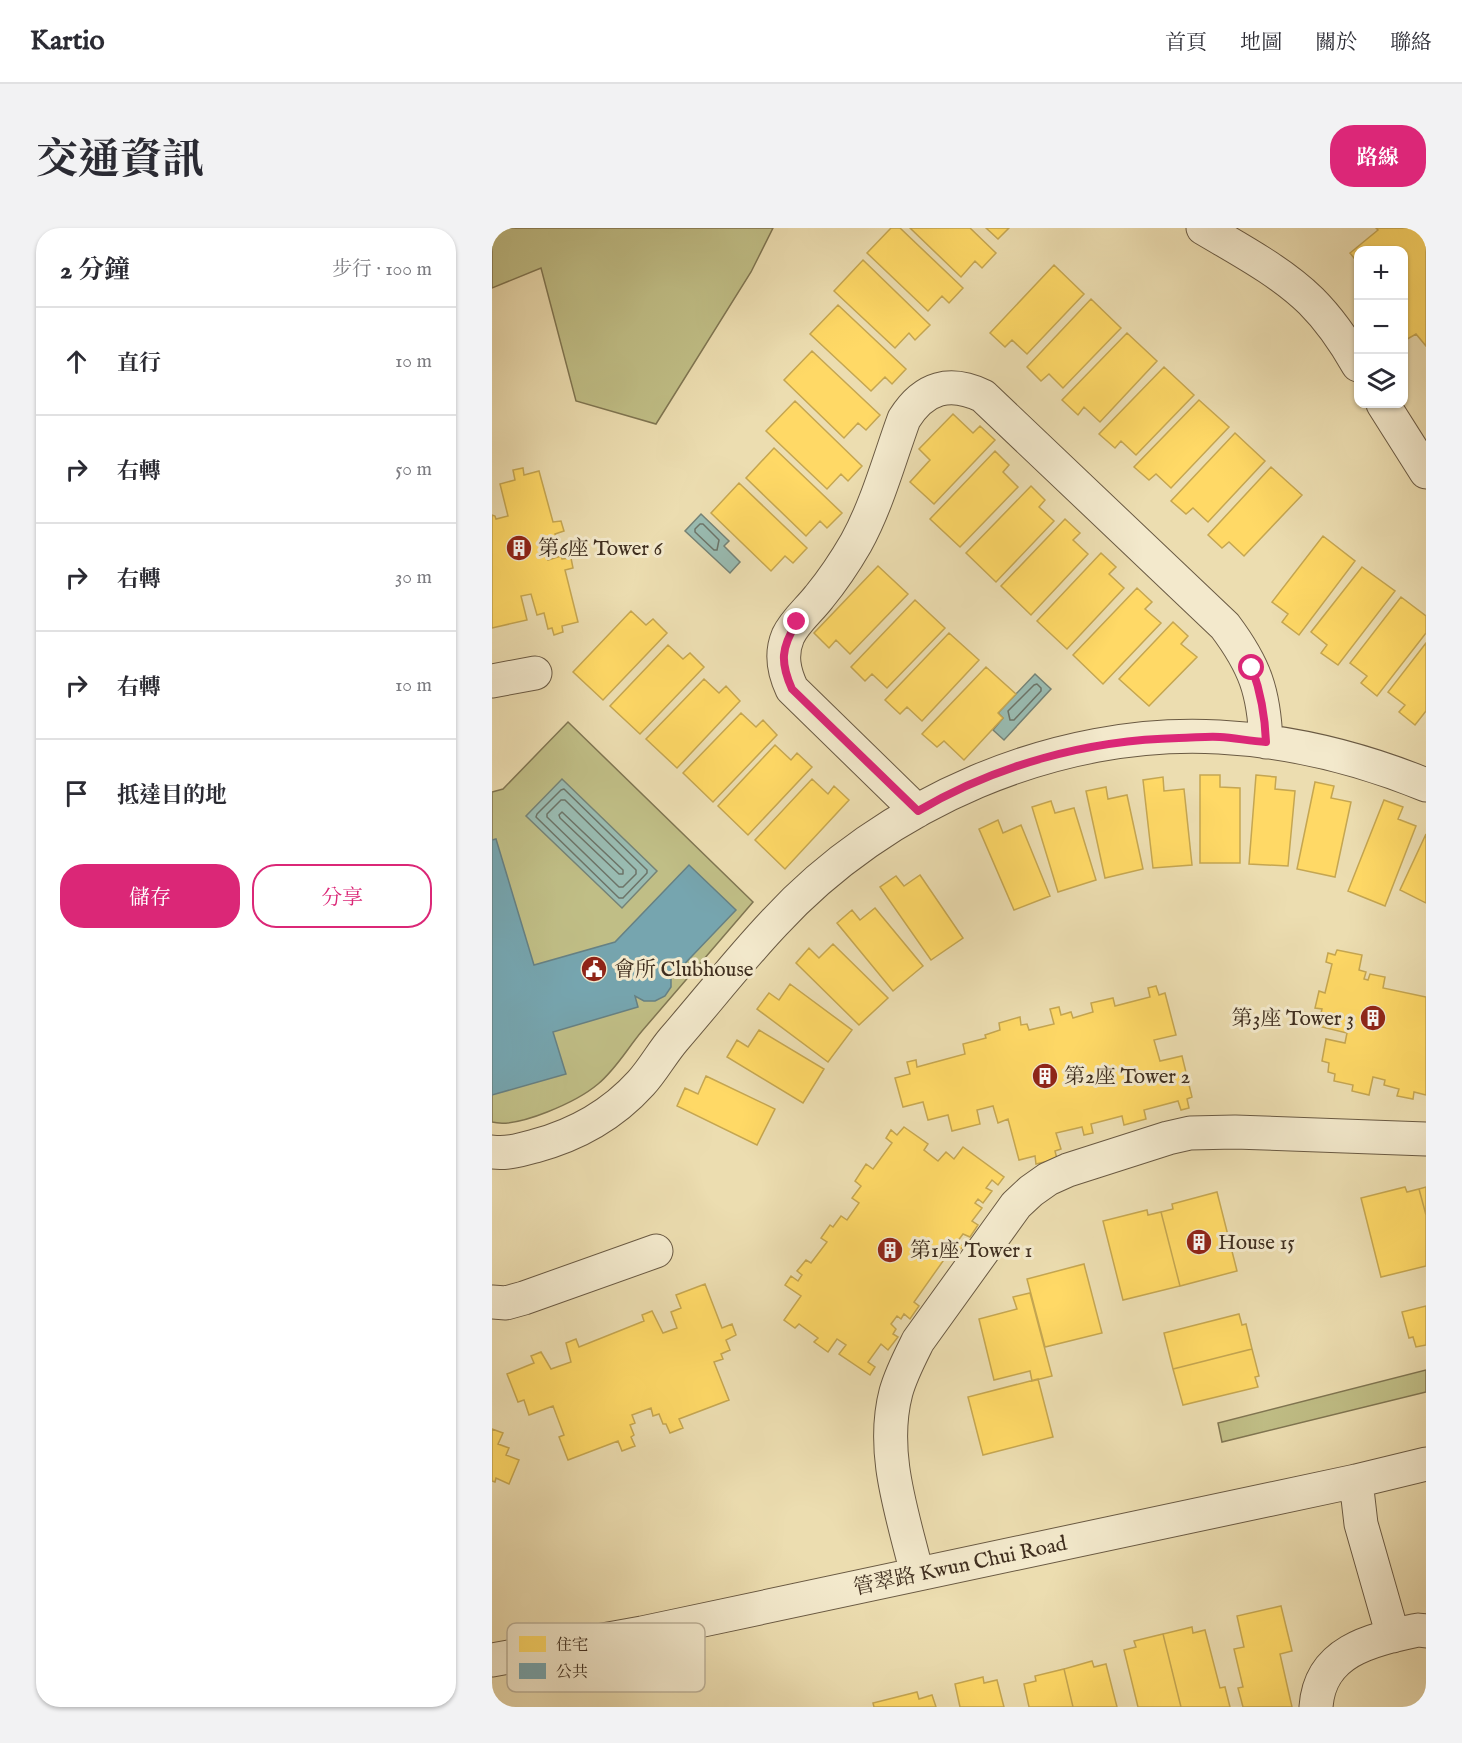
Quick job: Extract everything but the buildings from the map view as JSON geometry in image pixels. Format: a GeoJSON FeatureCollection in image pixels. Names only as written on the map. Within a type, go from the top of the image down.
{"type":"FeatureCollection","features":[{"type":"Feature","properties":{"kind":"street"},"geometry":{"type":"LineString","coordinates":[[1203,228],[1264,264],[1289,282],[1331,324],[1354,357]]}},
{"type":"Feature","properties":{"kind":"street"},"geometry":{"type":"LineString","coordinates":[[918,811],[792,689],[785,673],[783,655],[788,637],[797,622],[837,572],[856,542],[871,511],[904,419],[912,406],[923,396],[937,390],[953,387],[968,389],[983,396],[1225,626],[1240,646],[1252,668],[1261,692],[1266,742]]}},
{"type":"Feature","properties":{"kind":"street"},"geometry":{"type":"LineString","coordinates":[[1386,408],[1426,472]]}},
{"type":"Feature","properties":{"kind":"street"},"geometry":{"type":"LineString","coordinates":[[492,681],[535,673]]}},
{"type":"Feature","properties":{"kind":"street"},"geometry":{"type":"LineString","coordinates":[[492,1152],[506,1153],[552,1142],[597,1121],[618,1106],[643,1082],[662,1053],[775,922],[826,873],[883,831],[944,796],[1009,768],[1077,749],[1147,739],[1218,737],[1289,744],[1358,760],[1426,785]]}},
{"type":"Feature","properties":{"kind":"street"},"geometry":{"type":"LineString","coordinates":[[917,1574],[893,1475],[890,1438],[896,1392],[918,1341],[1016,1206],[1031,1191],[1048,1179],[1068,1170],[1190,1133],[1235,1132],[1426,1139]]}},
{"type":"Feature","properties":{"kind":"street"},"geometry":{"type":"LineString","coordinates":[[492,1302],[506,1303],[524,1298],[656,1251]]}},
{"type":"Feature","properties":{"kind":"street","name":"管翠路 Kwun Chui Road"},"geometry":{"type":"LineString","coordinates":[[689,1623],[1356,1481],[1426,1464]]}},
{"type":"Feature","properties":{"kind":"street"},"geometry":{"type":"LineString","coordinates":[[1356,1481],[1361,1524],[1393,1636]]}},
{"type":"Feature","properties":{"kind":"street"},"geometry":{"type":"LineString","coordinates":[[1316,1707],[1317,1690],[1333,1663],[1358,1646],[1418,1630],[1426,1631]]}},
{"type":"Feature","properties":{"kind":"street","name":"管翠路 Kwun Chui Road"},"geometry":{"type":"LineString","coordinates":[[492,1660],[507,1657]]}},
{"type":"Feature","properties":{"kind":"shaded area"},"geometry":{"type":"Polygon","coordinates":[[[492,228],[773,228],[751,272],[656,424],[576,401],[541,268],[492,288],[492,228]]]}},
{"type":"Feature","properties":{"kind":"shaded area","name":"會所 Clubhouse"},"geometry":{"type":"Polygon","coordinates":[[[568,722],[753,902],[598,1084],[577,1098],[532,1118],[503,1123],[492,1122],[492,792],[503,789],[568,722]]]}},
{"type":"Feature","properties":{"kind":"shaded area"},"geometry":{"type":"Polygon","coordinates":[[[1426,1370],[1426,1392],[1222,1442],[1218,1423],[1426,1370]]]}},
{"type":"Feature","properties":{"kind":"water"},"geometry":{"type":"Polygon","coordinates":[[[701,514],[729,541],[724,546],[740,562],[730,573],[685,531],[701,514]]]}},
{"type":"Feature","properties":{"kind":"water"},"geometry":{"type":"Polygon","coordinates":[[[1035,674],[1051,689],[1004,740],[993,730],[1003,718],[998,713],[1035,674]]]}},
{"type":"Feature","properties":{"kind":"water"},"geometry":{"type":"Polygon","coordinates":[[[562,779],[657,871],[622,908],[526,816],[562,779]]]}},
{"type":"Feature","properties":{"kind":"place","name":"第6座 Tower 6"},"geometry":{"type":"Point","coordinates":[519,548]}},
{"type":"Feature","properties":{"kind":"place","name":"會所 Clubhouse"},"geometry":{"type":"Point","coordinates":[594,969]}},
{"type":"Feature","properties":{"kind":"place","name":"第3座 Tower 3"},"geometry":{"type":"Point","coordinates":[1373,1018]}},
{"type":"Feature","properties":{"kind":"place","name":"第2座 Tower 2"},"geometry":{"type":"Point","coordinates":[1045,1076]}},
{"type":"Feature","properties":{"kind":"place","name":"House 15"},"geometry":{"type":"Point","coordinates":[1199,1242]}},
{"type":"Feature","properties":{"kind":"place","name":"第1座 Tower 1"},"geometry":{"type":"Point","coordinates":[890,1250]}},
{"type":"Feature","properties":{"kind":"route"},"geometry":{"type":"LineString","coordinates":[[797,622],[788,637],[783,655],[785,673],[792,689],[918,811],[944,796],[1009,768],[1077,749],[1147,739],[1218,737],[1266,742],[1261,692],[1252,668]]}}]}
